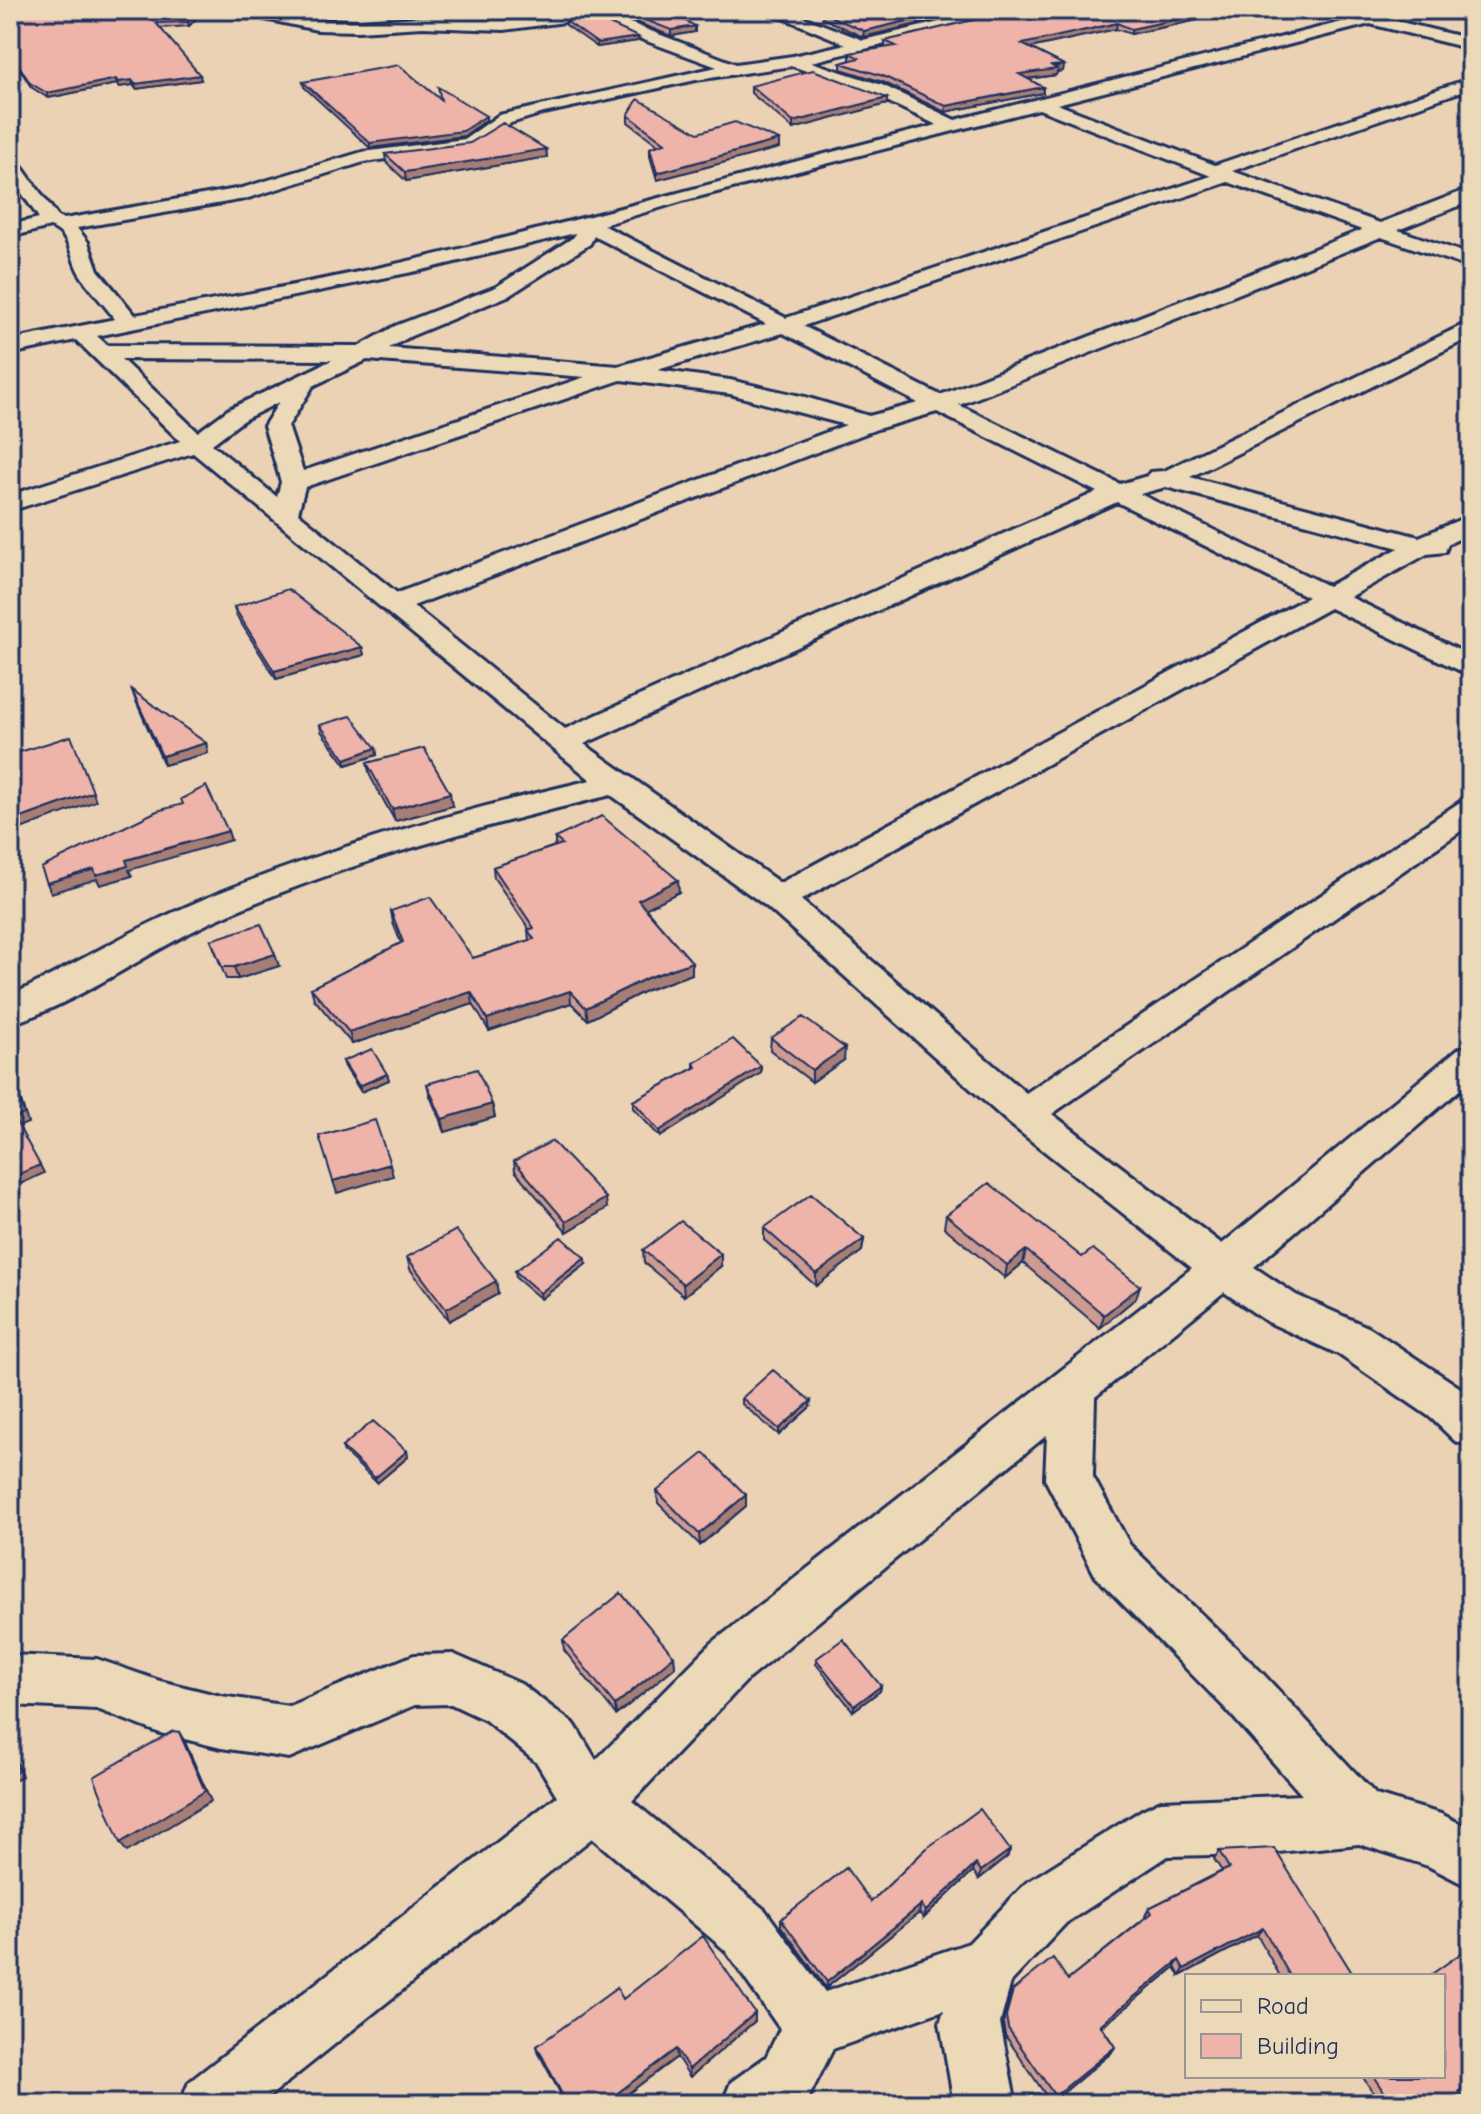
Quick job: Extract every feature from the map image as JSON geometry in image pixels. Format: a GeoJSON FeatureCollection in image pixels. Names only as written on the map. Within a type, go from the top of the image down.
{"type":"FeatureCollection","features":[{"type":"Feature","properties":{"kind":"street"},"geometry":{"type":"LineString","coordinates":[[202,10],[260,14],[317,25],[358,26],[422,22],[504,25],[622,10]]}},
{"type":"Feature","properties":{"kind":"street"},"geometry":{"type":"LineString","coordinates":[[771,10],[860,44]]}},
{"type":"Feature","properties":{"kind":"street"},"geometry":{"type":"LineString","coordinates":[[951,10],[974,18]]}},
{"type":"Feature","properties":{"kind":"street"},"geometry":{"type":"LineString","coordinates":[[10,231],[245,193],[362,157],[470,143],[505,119],[541,109],[739,68],[793,61],[1009,10]]}},
{"type":"Feature","properties":{"kind":"street"},"geometry":{"type":"LineString","coordinates":[[91,342],[128,321],[422,264],[1407,10]]}},
{"type":"Feature","properties":{"kind":"street"},"geometry":{"type":"LineString","coordinates":[[599,14],[619,26],[682,51],[739,68]]}},
{"type":"Feature","properties":{"kind":"street"},"geometry":{"type":"LineString","coordinates":[[1366,19],[1471,44]]}},
{"type":"Feature","properties":{"kind":"street"},"geometry":{"type":"LineString","coordinates":[[793,61],[876,89],[954,126]]}},
{"type":"Feature","properties":{"kind":"street"},"geometry":{"type":"LineString","coordinates":[[294,482],[621,373],[783,326],[1221,174],[1471,83]]}},
{"type":"Feature","properties":{"kind":"street"},"geometry":{"type":"LineString","coordinates":[[1041,104],[1221,174],[1471,262]]}},
{"type":"Feature","properties":{"kind":"street"},"geometry":{"type":"LineString","coordinates":[[10,163],[57,223],[78,242],[88,271],[128,321]]}},
{"type":"Feature","properties":{"kind":"street"},"geometry":{"type":"LineString","coordinates":[[393,604],[869,424],[939,404],[1471,194]]}},
{"type":"Feature","properties":{"kind":"street"},"geometry":{"type":"LineString","coordinates":[[586,224],[783,326],[1471,667]]}},
{"type":"Feature","properties":{"kind":"street"},"geometry":{"type":"LineString","coordinates":[[10,503],[197,444],[237,414],[403,331],[503,291],[583,240],[586,224]]}},
{"type":"Feature","properties":{"kind":"street"},"geometry":{"type":"LineString","coordinates":[[562,742],[1118,492],[1169,478],[1471,328]]}},
{"type":"Feature","properties":{"kind":"street"},"geometry":{"type":"LineString","coordinates":[[91,342],[197,444],[562,742],[616,784],[778,898],[1024,1114],[1223,1268],[1281,1308],[1354,1341],[1446,1403],[1471,1427]]}},
{"type":"Feature","properties":{"kind":"street"},"geometry":{"type":"LineString","coordinates":[[10,347],[91,342],[364,353],[621,373],[743,390],[797,402],[869,424]]}},
{"type":"Feature","properties":{"kind":"street"},"geometry":{"type":"LineString","coordinates":[[285,514],[294,482],[276,426],[304,381]]}},
{"type":"Feature","properties":{"kind":"street"},"geometry":{"type":"LineString","coordinates":[[1069,466],[1169,478],[1422,546],[1471,546]]}},
{"type":"Feature","properties":{"kind":"street"},"geometry":{"type":"LineString","coordinates":[[778,898],[1422,546],[1471,523]]}},
{"type":"Feature","properties":{"kind":"street"},"geometry":{"type":"LineString","coordinates":[[10,1011],[199,914],[344,858],[472,818],[616,784]]}},
{"type":"Feature","properties":{"kind":"street"},"geometry":{"type":"LineString","coordinates":[[1024,1114],[1471,809]]}},
{"type":"Feature","properties":{"kind":"street"},"geometry":{"type":"LineString","coordinates":[[211,2104],[592,1803],[730,1661],[1223,1268],[1471,1059]]}},
{"type":"Feature","properties":{"kind":"street"},"geometry":{"type":"LineString","coordinates":[[1072,1389],[1069,1479],[1113,1561],[1245,1692],[1359,1817]]}},
{"type":"Feature","properties":{"kind":"street"},"geometry":{"type":"LineString","coordinates":[[10,1680],[97,1684],[160,1707],[221,1722],[289,1732],[414,1680],[453,1679],[503,1702],[556,1744],[592,1803],[745,1930],[813,2026]]}},
{"type":"Feature","properties":{"kind":"street"},"geometry":{"type":"LineString","coordinates":[[985,2104],[970,2023],[987,1966],[1046,1903],[1161,1829],[1258,1826],[1359,1817],[1441,1842],[1471,1860]]}},
{"type":"Feature","properties":{"kind":"street"},"geometry":{"type":"LineString","coordinates":[[753,2104],[787,2078],[813,2026],[987,1966]]}},
{"type":"Feature","properties":{"kind":"building"},"geometry":{"type":"Polygon","coordinates":[[[10,10],[197,10],[188,22],[156,23],[200,75],[135,84],[132,80],[118,82],[116,79],[47,93],[30,83],[10,51],[10,10]]]}},
{"type":"Feature","properties":{"kind":"building"},"geometry":{"type":"Polygon","coordinates":[[[620,10],[666,10],[695,26],[671,30],[620,10]]]}},
{"type":"Feature","properties":{"kind":"building"},"geometry":{"type":"Polygon","coordinates":[[[836,10],[953,10],[864,31],[823,13],[836,10]]]}},
{"type":"Feature","properties":{"kind":"building"},"geometry":{"type":"Polygon","coordinates":[[[1015,10],[1220,10],[1131,29],[1117,23],[1022,44],[1064,65],[1052,66],[1057,69],[1019,74],[1043,87],[946,106],[883,76],[841,63],[859,58],[850,53],[896,46],[885,41],[1015,10]]]}},
{"type":"Feature","properties":{"kind":"building"},"geometry":{"type":"Polygon","coordinates":[[[594,17],[638,37],[597,43],[566,21],[594,17]]]}},
{"type":"Feature","properties":{"kind":"building"},"geometry":{"type":"Polygon","coordinates":[[[399,65],[441,100],[438,87],[486,116],[463,131],[370,143],[303,82],[399,65]]]}},
{"type":"Feature","properties":{"kind":"building"},"geometry":{"type":"Polygon","coordinates":[[[813,70],[887,98],[793,122],[751,86],[813,70]]]}},
{"type":"Feature","properties":{"kind":"building"},"geometry":{"type":"Polygon","coordinates":[[[638,99],[698,133],[735,122],[779,140],[657,173],[650,148],[665,143],[628,115],[638,99]]]}},
{"type":"Feature","properties":{"kind":"building"},"geometry":{"type":"Polygon","coordinates":[[[503,123],[546,149],[405,172],[385,154],[470,143],[503,123]]]}},
{"type":"Feature","properties":{"kind":"building"},"geometry":{"type":"Polygon","coordinates":[[[288,589],[362,647],[274,671],[234,607],[288,589]]]}},
{"type":"Feature","properties":{"kind":"building"},"geometry":{"type":"Polygon","coordinates":[[[132,690],[206,743],[162,756],[132,690]]]}},
{"type":"Feature","properties":{"kind":"building"},"geometry":{"type":"Polygon","coordinates":[[[351,716],[376,748],[345,759],[320,725],[351,716]]]}},
{"type":"Feature","properties":{"kind":"building"},"geometry":{"type":"Polygon","coordinates":[[[71,736],[93,792],[10,822],[10,755],[71,736]]]}},
{"type":"Feature","properties":{"kind":"building"},"geometry":{"type":"Polygon","coordinates":[[[424,748],[450,793],[392,809],[367,763],[424,748]]]}},
{"type":"Feature","properties":{"kind":"building"},"geometry":{"type":"Polygon","coordinates":[[[206,786],[228,831],[126,860],[128,866],[96,875],[94,869],[47,883],[41,868],[157,811],[183,804],[181,799],[206,786]]]}},
{"type":"Feature","properties":{"kind":"building"},"geometry":{"type":"Polygon","coordinates":[[[602,816],[678,880],[638,900],[692,962],[647,978],[586,1008],[570,991],[487,1019],[471,992],[349,1032],[311,988],[403,942],[391,911],[430,897],[473,958],[534,939],[528,930],[534,928],[493,867],[562,844],[555,838],[602,816]]]}},
{"type":"Feature","properties":{"kind":"building"},"geometry":{"type":"Polygon","coordinates":[[[261,924],[275,954],[234,967],[222,967],[211,940],[261,924]]]}},
{"type":"Feature","properties":{"kind":"building"},"geometry":{"type":"Polygon","coordinates":[[[803,1017],[845,1048],[812,1070],[771,1038],[803,1017]]]}},
{"type":"Feature","properties":{"kind":"building"},"geometry":{"type":"Polygon","coordinates":[[[733,1039],[761,1066],[659,1131],[633,1101],[696,1067],[694,1063],[733,1039]]]}},
{"type":"Feature","properties":{"kind":"building"},"geometry":{"type":"Polygon","coordinates":[[[372,1049],[387,1074],[359,1086],[343,1061],[372,1049]]]}},
{"type":"Feature","properties":{"kind":"building"},"geometry":{"type":"Polygon","coordinates":[[[477,1069],[492,1104],[442,1119],[427,1084],[477,1069]]]}},
{"type":"Feature","properties":{"kind":"building"},"geometry":{"type":"Polygon","coordinates":[[[10,1071],[24,1114],[14,1118],[40,1165],[10,1178],[10,1071]]]}},
{"type":"Feature","properties":{"kind":"building"},"geometry":{"type":"Polygon","coordinates":[[[375,1120],[390,1164],[333,1181],[319,1136],[375,1120]]]}},
{"type":"Feature","properties":{"kind":"building"},"geometry":{"type":"Polygon","coordinates":[[[552,1141],[606,1198],[566,1222],[514,1161],[552,1141]]]}},
{"type":"Feature","properties":{"kind":"building"},"geometry":{"type":"Polygon","coordinates":[[[989,1183],[1082,1257],[1093,1249],[1140,1286],[1104,1315],[1026,1250],[1007,1265],[946,1215],[989,1183]]]}},
{"type":"Feature","properties":{"kind":"building"},"geometry":{"type":"Polygon","coordinates":[[[811,1194],[864,1239],[816,1274],[764,1228],[811,1194]]]}},
{"type":"Feature","properties":{"kind":"building"},"geometry":{"type":"Polygon","coordinates":[[[681,1221],[721,1254],[683,1284],[643,1250],[681,1221]]]}},
{"type":"Feature","properties":{"kind":"building"},"geometry":{"type":"Polygon","coordinates":[[[456,1230],[496,1281],[446,1309],[407,1257],[456,1230]]]}},
{"type":"Feature","properties":{"kind":"building"},"geometry":{"type":"Polygon","coordinates":[[[561,1237],[585,1258],[540,1293],[515,1271],[561,1237]]]}},
{"type":"Feature","properties":{"kind":"building"},"geometry":{"type":"Polygon","coordinates":[[[773,1370],[811,1401],[779,1429],[742,1398],[773,1370]]]}},
{"type":"Feature","properties":{"kind":"building"},"geometry":{"type":"Polygon","coordinates":[[[373,1421],[407,1451],[375,1478],[342,1447],[373,1421]]]}},
{"type":"Feature","properties":{"kind":"building"},"geometry":{"type":"Polygon","coordinates":[[[704,1453],[746,1495],[699,1534],[657,1491],[704,1453]]]}},
{"type":"Feature","properties":{"kind":"building"},"geometry":{"type":"Polygon","coordinates":[[[621,1593],[674,1656],[615,1705],[563,1640],[621,1593]]]}},
{"type":"Feature","properties":{"kind":"building"},"geometry":{"type":"Polygon","coordinates":[[[843,1639],[881,1686],[854,1706],[816,1659],[843,1639]]]}},
{"type":"Feature","properties":{"kind":"building"},"geometry":{"type":"Polygon","coordinates":[[[173,1731],[179,1732],[205,1791],[120,1843],[94,1777],[173,1731]]]}},
{"type":"Feature","properties":{"kind":"building"},"geometry":{"type":"Polygon","coordinates":[[[10,1750],[18,1771],[10,1776],[10,1750]]]}},
{"type":"Feature","properties":{"kind":"building"},"geometry":{"type":"Polygon","coordinates":[[[980,1809],[1010,1850],[981,1871],[976,1864],[926,1911],[921,1905],[827,1982],[781,1919],[846,1868],[871,1902],[927,1848],[980,1809]]]}},
{"type":"Feature","properties":{"kind":"building"},"geometry":{"type":"Polygon","coordinates":[[[1274,1848],[1353,1974],[1289,1974],[1263,1928],[1184,1969],[1179,1960],[1100,2025],[1115,2047],[1055,2096],[1008,2028],[1006,2016],[1013,1990],[1053,1958],[1068,1980],[1152,1913],[1149,1908],[1229,1868],[1219,1851],[1274,1848]]]}},
{"type":"Feature","properties":{"kind":"building"},"geometry":{"type":"Polygon","coordinates":[[[703,1936],[755,2013],[689,2069],[676,2049],[603,2104],[567,2104],[537,2046],[617,1988],[623,1999],[703,1936]]]}},
{"type":"Feature","properties":{"kind":"building"},"geometry":{"type":"Polygon","coordinates":[[[1470,1947],[1471,2083],[1459,2091],[1469,2104],[1392,2104],[1374,2078],[1445,2078],[1445,1974],[1432,1974],[1470,1947]]]}}]}
